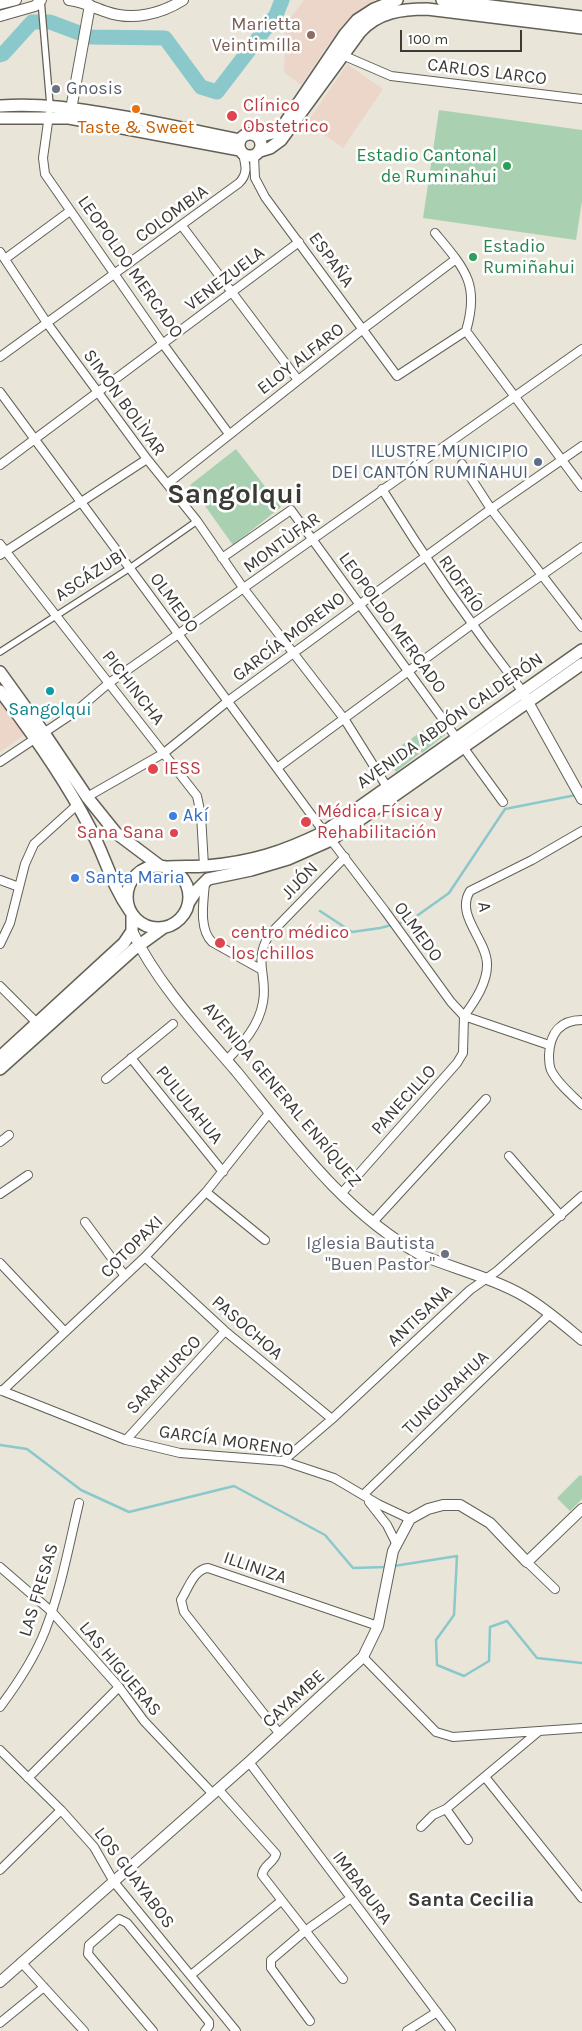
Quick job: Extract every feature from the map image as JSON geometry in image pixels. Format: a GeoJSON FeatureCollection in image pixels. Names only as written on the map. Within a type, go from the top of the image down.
{"type":"FeatureCollection","features":[{"type":"Feature","properties":{"kind":"main road"},"geometry":{"type":"LineString","coordinates":[[0,106],[50,105],[70,113],[168,125],[247,150],[270,148],[281,140],[339,53],[357,20],[374,9],[397,0]]}},
{"type":"Feature","properties":{"kind":"main road"},"geometry":{"type":"LineString","coordinates":[[442,0],[582,17]]}},
{"type":"Feature","properties":{"kind":"main road"},"geometry":{"type":"LineString","coordinates":[[247,150],[248,134],[258,137],[276,132],[339,53],[370,22],[387,13],[406,9],[427,9],[582,28]]}},
{"type":"Feature","properties":{"kind":"main road"},"geometry":{"type":"LineString","coordinates":[[0,118],[49,117],[70,113]]}},
{"type":"Feature","properties":{"kind":"main road"},"geometry":{"type":"LineString","coordinates":[[247,150],[261,142],[258,137]]}},
{"type":"Feature","properties":{"kind":"main road","name":"AVENIDA ABDÓN CALDERÓN"},"geometry":{"type":"LineString","coordinates":[[205,880],[288,859],[328,836],[462,748],[582,650]]}},
{"type":"Feature","properties":{"kind":"main road","name":"AVENIDA ABDÓN CALDERÓN"},"geometry":{"type":"LineString","coordinates":[[164,866],[204,866],[237,862],[282,852],[328,836],[387,787],[455,738],[582,664]]}},
{"type":"Feature","properties":{"kind":"main road"},"geometry":{"type":"LineString","coordinates":[[0,672],[40,736],[94,836],[115,888],[131,913],[146,926],[159,930]]}},
{"type":"Feature","properties":{"kind":"main road"},"geometry":{"type":"LineString","coordinates":[[0,691],[40,736],[86,797],[124,840],[182,877],[189,893],[189,902]]}},
{"type":"Feature","properties":{"kind":"main road"},"geometry":{"type":"LineString","coordinates":[[0,1057],[124,943],[132,931],[131,913],[127,897],[130,883],[134,877],[146,868],[164,866]]}},
{"type":"Feature","properties":{"kind":"main road"},"geometry":{"type":"LineString","coordinates":[[0,1070],[140,944],[159,930],[177,922],[183,916],[189,902],[205,880]]}},
{"type":"Feature","properties":{"kind":"street"},"geometry":{"type":"LineString","coordinates":[[0,4],[16,0]]}},
{"type":"Feature","properties":{"kind":"street"},"geometry":{"type":"LineString","coordinates":[[41,0],[50,105]]}},
{"type":"Feature","properties":{"kind":"street"},"geometry":{"type":"LineString","coordinates":[[0,16],[35,6],[41,0]]}},
{"type":"Feature","properties":{"kind":"street"},"geometry":{"type":"LineString","coordinates":[[69,0],[90,5],[109,13],[140,15],[174,6],[183,0]]}},
{"type":"Feature","properties":{"kind":"street"},"geometry":{"type":"LineString","coordinates":[[70,113],[90,5]]}},
{"type":"Feature","properties":{"kind":"street","name":"CARLOS LARCO"},"geometry":{"type":"LineString","coordinates":[[339,53],[390,76],[582,99]]}},
{"type":"Feature","properties":{"kind":"street","name":"LEOPOLDO MERCADO"},"geometry":{"type":"LineString","coordinates":[[50,105],[43,158],[45,174],[162,344],[230,434]]}},
{"type":"Feature","properties":{"kind":"street","name":"COLOMBIA"},"geometry":{"type":"LineString","coordinates":[[0,357],[182,226],[243,179],[246,169],[247,150]]}},
{"type":"Feature","properties":{"kind":"street","name":"ESPAÑA"},"geometry":{"type":"LineString","coordinates":[[247,150],[258,186],[397,376],[466,331]]}},
{"type":"Feature","properties":{"kind":"street"},"geometry":{"type":"LineString","coordinates":[[5,259],[70,211]]}},
{"type":"Feature","properties":{"kind":"street"},"geometry":{"type":"LineString","coordinates":[[182,226],[298,380]]}},
{"type":"Feature","properties":{"kind":"street"},"geometry":{"type":"LineString","coordinates":[[435,234],[456,259],[469,281],[472,308],[466,331],[582,487]]}},
{"type":"Feature","properties":{"kind":"street","name":"VENEZUELA"},"geometry":{"type":"LineString","coordinates":[[0,465],[299,242]]}},
{"type":"Feature","properties":{"kind":"street","name":"SIMON BOLÌVAR"},"geometry":{"type":"LineString","coordinates":[[0,252],[47,323],[147,460],[197,521],[244,589],[345,720],[387,787]]}},
{"type":"Feature","properties":{"kind":"street","name":"ELOY ALFARO"},"geometry":{"type":"LineString","coordinates":[[166,484],[363,329],[456,259]]}},
{"type":"Feature","properties":{"kind":"street","name":"MONTÙFAR"},"geometry":{"type":"LineString","coordinates":[[0,762],[40,736],[109,683],[582,349]]}},
{"type":"Feature","properties":{"kind":"street","name":"OLMEDO"},"geometry":{"type":"LineString","coordinates":[[0,392],[277,768],[385,911],[450,1002],[464,1016]]}},
{"type":"Feature","properties":{"kind":"street","name":"GARCÍA MORENO"},"geometry":{"type":"LineString","coordinates":[[86,797],[164,753],[228,701],[294,654],[359,604],[582,446]]}},
{"type":"Feature","properties":{"kind":"street"},"geometry":{"type":"LineString","coordinates":[[2,550],[82,503],[147,460]]}},
{"type":"Feature","properties":{"kind":"street"},"geometry":{"type":"LineString","coordinates":[[462,464],[491,509],[582,627]]}},
{"type":"Feature","properties":{"kind":"street","name":"RIOFRÍO"},"geometry":{"type":"LineString","coordinates":[[382,489],[424,557],[471,625],[526,696]]}},
{"type":"Feature","properties":{"kind":"street","name":"LEOPOLDO MERCADO"},"geometry":{"type":"LineString","coordinates":[[222,558],[291,510],[503,802]]}},
{"type":"Feature","properties":{"kind":"street","name":"ASCÁZUBI"},"geometry":{"type":"LineString","coordinates":[[0,652],[130,568],[197,521]]}},
{"type":"Feature","properties":{"kind":"street"},"geometry":{"type":"LineString","coordinates":[[277,768],[345,720],[407,671],[582,547]]}},
{"type":"Feature","properties":{"kind":"street","name":"PICHINCHA"},"geometry":{"type":"LineString","coordinates":[[2,550],[197,796],[201,815],[204,866]]}},
{"type":"Feature","properties":{"kind":"street"},"geometry":{"type":"LineString","coordinates":[[526,696],[582,799]]}},
{"type":"Feature","properties":{"kind":"street"},"geometry":{"type":"LineString","coordinates":[[0,944],[10,923],[25,864],[34,844],[77,805]]}},
{"type":"Feature","properties":{"kind":"street","name":"A"},"geometry":{"type":"LineString","coordinates":[[464,1016],[483,984],[487,964],[486,955],[465,908],[470,891],[532,860],[582,831]]}},
{"type":"Feature","properties":{"kind":"street","name":"JIJÓN"},"geometry":{"type":"LineString","coordinates":[[227,1060],[245,1041],[258,1020],[263,1001],[261,953],[269,935],[345,857]]}},
{"type":"Feature","properties":{"kind":"street"},"geometry":{"type":"LineString","coordinates":[[0,880],[19,887]]}},
{"type":"Feature","properties":{"kind":"street"},"geometry":{"type":"LineString","coordinates":[[205,880],[203,919],[208,938],[262,970]]}},
{"type":"Feature","properties":{"kind":"street"},"geometry":{"type":"LineString","coordinates":[[150,960],[150,947],[159,930]]}},
{"type":"Feature","properties":{"kind":"street","name":"AVENIDA GENERAL ENRÍQUEZ"},"geometry":{"type":"LineString","coordinates":[[132,931],[160,977],[314,1165],[341,1194],[373,1222],[421,1255],[525,1296],[582,1340]]}},
{"type":"Feature","properties":{"kind":"street"},"geometry":{"type":"LineString","coordinates":[[0,986],[37,1023]]}},
{"type":"Feature","properties":{"kind":"street"},"geometry":{"type":"LineString","coordinates":[[464,1016],[550,1045]]}},
{"type":"Feature","properties":{"kind":"street","name":"PANECILLO"},"geometry":{"type":"LineString","coordinates":[[341,1194],[458,1062],[463,1053],[464,1016]]}},
{"type":"Feature","properties":{"kind":"street"},"geometry":{"type":"LineString","coordinates":[[582,1020],[571,1020],[557,1030],[550,1045],[549,1065],[551,1071],[582,1106]]}},
{"type":"Feature","properties":{"kind":"street"},"geometry":{"type":"LineString","coordinates":[[106,1079],[173,1024]]}},
{"type":"Feature","properties":{"kind":"street","name":"PULULAHUA"},"geometry":{"type":"LineString","coordinates":[[131,1058],[223,1172]]}},
{"type":"Feature","properties":{"kind":"street"},"geometry":{"type":"LineString","coordinates":[[373,1222],[486,1098]]}},
{"type":"Feature","properties":{"kind":"street","name":"COTOPAXI"},"geometry":{"type":"LineString","coordinates":[[1,1390],[145,1257],[206,1192],[270,1112]]}},
{"type":"Feature","properties":{"kind":"street"},"geometry":{"type":"LineString","coordinates":[[0,1142],[9,1135]]}},
{"type":"Feature","properties":{"kind":"street"},"geometry":{"type":"LineString","coordinates":[[508,1156],[561,1216]]}},
{"type":"Feature","properties":{"kind":"street"},"geometry":{"type":"LineString","coordinates":[[0,1194],[28,1175]]}},
{"type":"Feature","properties":{"kind":"street"},"geometry":{"type":"LineString","coordinates":[[206,1192],[264,1240]]}},
{"type":"Feature","properties":{"kind":"street","name":"ANTISANA"},"geometry":{"type":"LineString","coordinates":[[283,1461],[332,1420],[470,1290],[497,1271],[582,1196]]}},
{"type":"Feature","properties":{"kind":"street"},"geometry":{"type":"LineString","coordinates":[[85,1222],[125,1276]]}},
{"type":"Feature","properties":{"kind":"street","name":"PASOCHOA"},"geometry":{"type":"LineString","coordinates":[[145,1257],[225,1331],[332,1420]]}},
{"type":"Feature","properties":{"kind":"street"},"geometry":{"type":"LineString","coordinates":[[0,1263],[66,1332]]}},
{"type":"Feature","properties":{"kind":"street","name":"TUNGURAHUA"},"geometry":{"type":"LineString","coordinates":[[363,1495],[550,1314]]}},
{"type":"Feature","properties":{"kind":"street","name":"SARAHURCO"},"geometry":{"type":"LineString","coordinates":[[126,1440],[225,1331]]}},
{"type":"Feature","properties":{"kind":"street","name":"GARCÍA MORENO"},"geometry":{"type":"LineString","coordinates":[[1,1390],[126,1440],[180,1453],[283,1461],[334,1478],[410,1519]]}},
{"type":"Feature","properties":{"kind":"street","name":"GARCÍA MORENO"},"geometry":{"type":"LineString","coordinates":[[363,1495],[381,1517],[395,1547]]}},
{"type":"Feature","properties":{"kind":"street","name":"LAS FRESAS"},"geometry":{"type":"LineString","coordinates":[[0,1707],[19,1682],[52,1612],[79,1502]]}},
{"type":"Feature","properties":{"kind":"street"},"geometry":{"type":"LineString","coordinates":[[410,1519],[428,1509],[443,1505],[460,1505],[490,1523],[556,1589]]}},
{"type":"Feature","properties":{"kind":"street"},"geometry":{"type":"LineString","coordinates":[[527,1562],[582,1509]]}},
{"type":"Feature","properties":{"kind":"street","name":"CAYAMBE"},"geometry":{"type":"LineString","coordinates":[[0,1982],[249,1762],[363,1657],[378,1626],[395,1547],[410,1519]]}},
{"type":"Feature","properties":{"kind":"street","name":"LAS HIGUERAS"},"geometry":{"type":"LineString","coordinates":[[0,1567],[52,1612],[119,1687],[144,1721],[276,1854],[275,1858],[264,1868],[262,1875],[281,1901]]}},
{"type":"Feature","properties":{"kind":"street","name":"ILLINIZA"},"geometry":{"type":"LineString","coordinates":[[280,1733],[184,1612],[181,1600],[197,1573],[202,1568],[208,1568],[378,1626]]}},
{"type":"Feature","properties":{"kind":"street"},"geometry":{"type":"LineString","coordinates":[[363,1657],[436,1732],[443,1735],[453,1737],[582,1728]]}},
{"type":"Feature","properties":{"kind":"street"},"geometry":{"type":"LineString","coordinates":[[28,1778],[119,1687]]}},
{"type":"Feature","properties":{"kind":"street"},"geometry":{"type":"LineString","coordinates":[[421,1827],[433,1815],[446,1809],[538,1732]]}},
{"type":"Feature","properties":{"kind":"street","name":"LOS GUAYABOS"},"geometry":{"type":"LineString","coordinates":[[0,1750],[61,1810],[94,1847],[114,1882],[236,2031]]}},
{"type":"Feature","properties":{"kind":"street","name":"IMBABURA"},"geometry":{"type":"LineString","coordinates":[[249,1762],[451,2031]]}},
{"type":"Feature","properties":{"kind":"street"},"geometry":{"type":"LineString","coordinates":[[485,1777],[582,1898]]}},
{"type":"Feature","properties":{"kind":"street"},"geometry":{"type":"LineString","coordinates":[[446,1809],[468,1840]]}},
{"type":"Feature","properties":{"kind":"street"},"geometry":{"type":"LineString","coordinates":[[0,1870],[61,1810]]}},
{"type":"Feature","properties":{"kind":"street"},"geometry":{"type":"LineString","coordinates":[[310,2021],[270,1964],[271,1960],[305,1931],[351,1898]]}},
{"type":"Feature","properties":{"kind":"street"},"geometry":{"type":"LineString","coordinates":[[191,1975],[281,1901],[344,1979]]}},
{"type":"Feature","properties":{"kind":"street"},"geometry":{"type":"LineString","coordinates":[[153,2031],[88,1954],[89,1945],[120,1920],[124,1920],[209,2022],[209,2026],[205,2031]]}},
{"type":"Feature","properties":{"kind":"street"},"geometry":{"type":"LineString","coordinates":[[21,1962],[84,2031]]}},
{"type":"Feature","properties":{"kind":"street"},"geometry":{"type":"LineString","coordinates":[[170,1974],[182,1964]]}},
{"type":"Feature","properties":{"kind":"street"},"geometry":{"type":"LineString","coordinates":[[0,2024],[44,1987]]}},
{"type":"Feature","properties":{"kind":"street"},"geometry":{"type":"LineString","coordinates":[[407,2031],[437,2012]]}},
{"type":"Feature","properties":{"kind":"shaded area","name":"Marietta Veintimilla"},"geometry":{"type":"Polygon","coordinates":[[[304,0],[375,0],[351,17],[327,46],[301,85],[284,72],[286,24],[304,0]]]}},
{"type":"Feature","properties":{"kind":"shaded area"},"geometry":{"type":"Polygon","coordinates":[[[347,64],[383,89],[343,148],[307,123],[347,64]]]}},
{"type":"Feature","properties":{"kind":"shaded area"},"geometry":{"type":"Polygon","coordinates":[[[0,700],[24,732],[23,736],[0,752],[0,700]]]}},
{"type":"Feature","properties":{"kind":"green space","name":"Estadio Cantonal de Ruminahui"},"geometry":{"type":"Polygon","coordinates":[[[439,110],[582,130],[582,201],[576,240],[423,218],[439,110]]]}},
{"type":"Feature","properties":{"kind":"green space"},"geometry":{"type":"Polygon","coordinates":[[[236,449],[281,507],[233,545],[190,485],[236,449]]]}},
{"type":"Feature","properties":{"kind":"green space"},"geometry":{"type":"Polygon","coordinates":[[[435,721],[445,735],[422,753],[411,739],[435,721]]]}},
{"type":"Feature","properties":{"kind":"green space"},"geometry":{"type":"Polygon","coordinates":[[[409,740],[419,754],[396,772],[386,757],[409,740]]]}},
{"type":"Feature","properties":{"kind":"green space"},"geometry":{"type":"Polygon","coordinates":[[[580,1475],[582,1476],[582,1499],[570,1511],[557,1498],[580,1475]]]}},
{"type":"Feature","properties":{"kind":"waterway"},"geometry":{"type":"LineString","coordinates":[[0,55],[32,22],[50,22],[90,37],[165,38],[201,87],[217,92],[276,15],[282,0]]}},
{"type":"Feature","properties":{"kind":"waterway"},"geometry":{"type":"LineString","coordinates":[[320,911],[352,932],[380,928],[411,920],[449,893],[505,809],[576,795]]}},
{"type":"Feature","properties":{"kind":"waterway"},"geometry":{"type":"LineString","coordinates":[[0,1445],[27,1449],[81,1490],[129,1512],[234,1486],[325,1535],[353,1568],[386,1567]]}},
{"type":"Feature","properties":{"kind":"waterway"},"geometry":{"type":"LineString","coordinates":[[394,1566],[457,1556],[454,1615],[436,1640],[437,1665],[464,1676],[489,1661],[490,1627],[507,1621],[537,1658],[582,1663]]}},
{"type":"Feature","properties":{"kind":"place","name":"Marietta Veintimilla"},"geometry":{"type":"Point","coordinates":[311,35]}},
{"type":"Feature","properties":{"kind":"place","name":"Gnosis"},"geometry":{"type":"Point","coordinates":[56,89]}},
{"type":"Feature","properties":{"kind":"place","name":"Taste & Sweet"},"geometry":{"type":"Point","coordinates":[136,109]}},
{"type":"Feature","properties":{"kind":"place","name":"Clínico Obstetrico"},"geometry":{"type":"Point","coordinates":[232,116]}},
{"type":"Feature","properties":{"kind":"place","name":"Estadio Cantonal de Ruminahui"},"geometry":{"type":"Point","coordinates":[507,166]}},
{"type":"Feature","properties":{"kind":"place","name":"Estadio Rumiñahui"},"geometry":{"type":"Point","coordinates":[473,257]}},
{"type":"Feature","properties":{"kind":"place","name":"ILUSTRE MUNICIPIO DEl CANTÓN RUMIÑAHUI"},"geometry":{"type":"Point","coordinates":[538,462]}},
{"type":"Feature","properties":{"kind":"place","name":"Sangolqui"},"geometry":{"type":"Point","coordinates":[50,691]}},
{"type":"Feature","properties":{"kind":"place","name":"IESS"},"geometry":{"type":"Point","coordinates":[153,769]}},
{"type":"Feature","properties":{"kind":"place","name":"Akí"},"geometry":{"type":"Point","coordinates":[173,816]}},
{"type":"Feature","properties":{"kind":"place","name":"Médica Física y Rehabilitación"},"geometry":{"type":"Point","coordinates":[306,822]}},
{"type":"Feature","properties":{"kind":"place","name":"Sana Sana"},"geometry":{"type":"Point","coordinates":[174,833]}},
{"type":"Feature","properties":{"kind":"place","name":"Santa Maria"},"geometry":{"type":"Point","coordinates":[75,878]}},
{"type":"Feature","properties":{"kind":"place","name":"centro médico los chillos"},"geometry":{"type":"Point","coordinates":[220,943]}},
{"type":"Feature","properties":{"kind":"place","name":"Iglesia Bautista \"Buen Pastor\""},"geometry":{"type":"Point","coordinates":[445,1254]}},
{"type":"Feature","properties":{"kind":"district","name":"Sangolqui"},"geometry":{"type":"Point","coordinates":[235,495]}},
{"type":"Feature","properties":{"kind":"district","name":"Santa Cecilia"},"geometry":{"type":"Point","coordinates":[471,1900]}}]}
